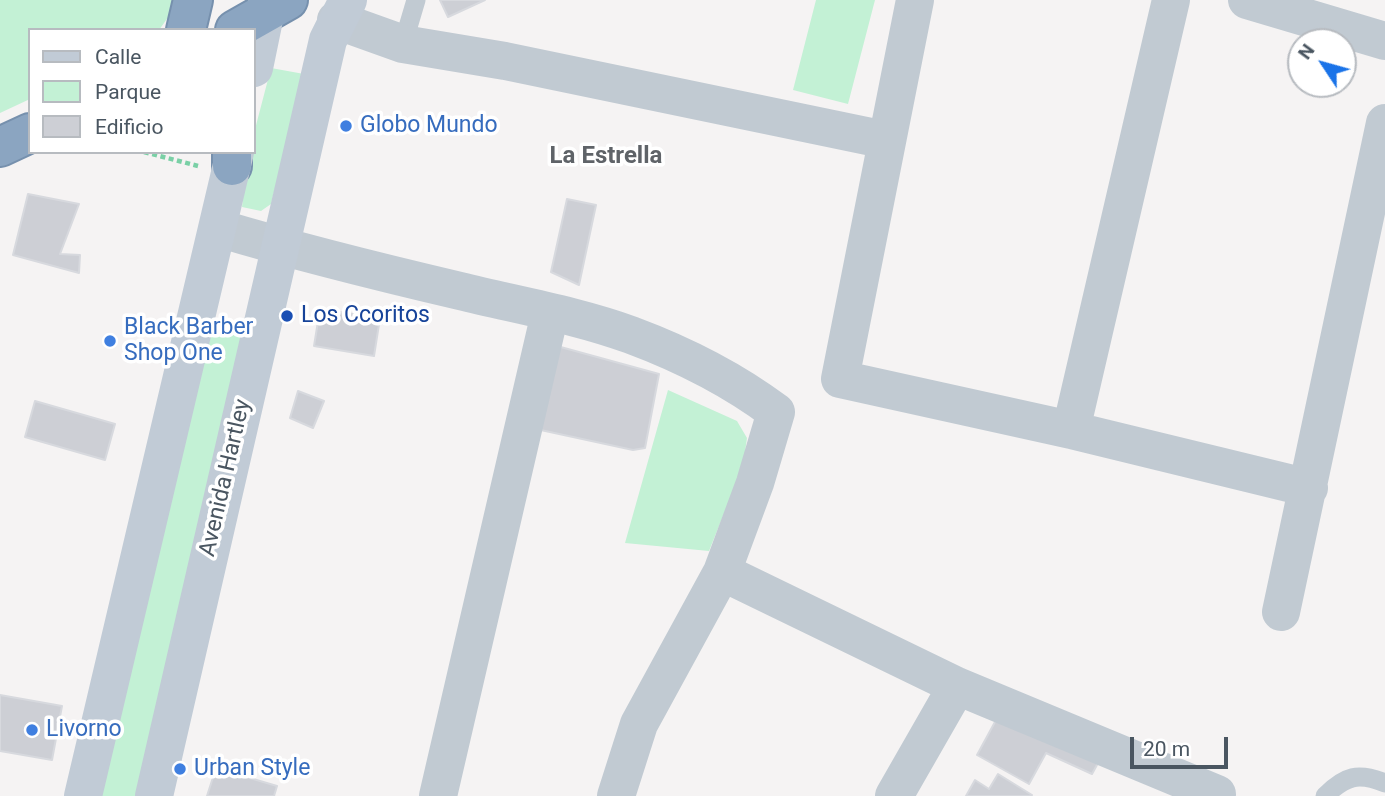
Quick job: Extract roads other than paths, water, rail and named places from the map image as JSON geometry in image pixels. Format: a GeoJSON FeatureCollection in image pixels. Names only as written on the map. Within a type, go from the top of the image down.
{"type":"FeatureCollection","features":[{"type":"Feature","properties":{"kind":"highway"},"geometry":{"type":"LineString","coordinates":[[186,28],[193,0]]}},
{"type":"Feature","properties":{"kind":"highway"},"geometry":{"type":"LineString","coordinates":[[0,147],[28,134]]}},
{"type":"Feature","properties":{"kind":"main road"},"geometry":{"type":"LineString","coordinates":[[256,56],[264,10]]}},
{"type":"Feature","properties":{"kind":"main road","name":"Avenida Hartley"},"geometry":{"type":"LineString","coordinates":[[154,796],[328,40],[342,10]]}},
{"type":"Feature","properties":{"kind":"main road"},"geometry":{"type":"LineString","coordinates":[[83,796],[233,157]]}},
{"type":"Feature","properties":{"kind":"street"},"geometry":{"type":"LineString","coordinates":[[915,0],[840,379],[1072,430],[1309,488]]}},
{"type":"Feature","properties":{"kind":"street"},"geometry":{"type":"LineString","coordinates":[[1072,430],[1171,0]]}},
{"type":"Feature","properties":{"kind":"street"},"geometry":{"type":"LineString","coordinates":[[1247,0],[1385,41]]}},
{"type":"Feature","properties":{"kind":"street"},"geometry":{"type":"LineString","coordinates":[[342,10],[403,44],[505,61],[886,140]]}},
{"type":"Feature","properties":{"kind":"street"},"geometry":{"type":"LineString","coordinates":[[1281,612],[1385,123]]}},
{"type":"Feature","properties":{"kind":"street"},"geometry":{"type":"LineString","coordinates":[[218,228],[629,335],[688,359],[746,390],[776,412],[755,483],[722,572],[639,724],[616,796]]}},
{"type":"Feature","properties":{"kind":"street"},"geometry":{"type":"LineString","coordinates":[[438,796],[550,313]]}},
{"type":"Feature","properties":{"kind":"street"},"geometry":{"type":"LineString","coordinates":[[722,572],[957,686],[1219,795]]}},
{"type":"Feature","properties":{"kind":"street"},"geometry":{"type":"LineString","coordinates":[[894,796],[957,686]]}},
{"type":"Feature","properties":{"kind":"lane"},"geometry":{"type":"LineString","coordinates":[[403,44],[416,0]]}},
{"type":"Feature","properties":{"kind":"lane"},"geometry":{"type":"LineString","coordinates":[[1325,796],[1339,782],[1360,776],[1385,783]]}},
{"type":"Feature","properties":{"kind":"place","name":"Globo Mundo"},"geometry":{"type":"Point","coordinates":[346,126]}},
{"type":"Feature","properties":{"kind":"place","name":"Los Ccoritos"},"geometry":{"type":"Point","coordinates":[287,316]}},
{"type":"Feature","properties":{"kind":"place","name":"Black Barber Shop One"},"geometry":{"type":"Point","coordinates":[110,341]}},
{"type":"Feature","properties":{"kind":"place","name":"Livorno"},"geometry":{"type":"Point","coordinates":[32,730]}},
{"type":"Feature","properties":{"kind":"place","name":"Urban Style"},"geometry":{"type":"Point","coordinates":[180,769]}},
{"type":"Feature","properties":{"kind":"district","name":"La Estrella"},"geometry":{"type":"Point","coordinates":[606,157]}}]}
